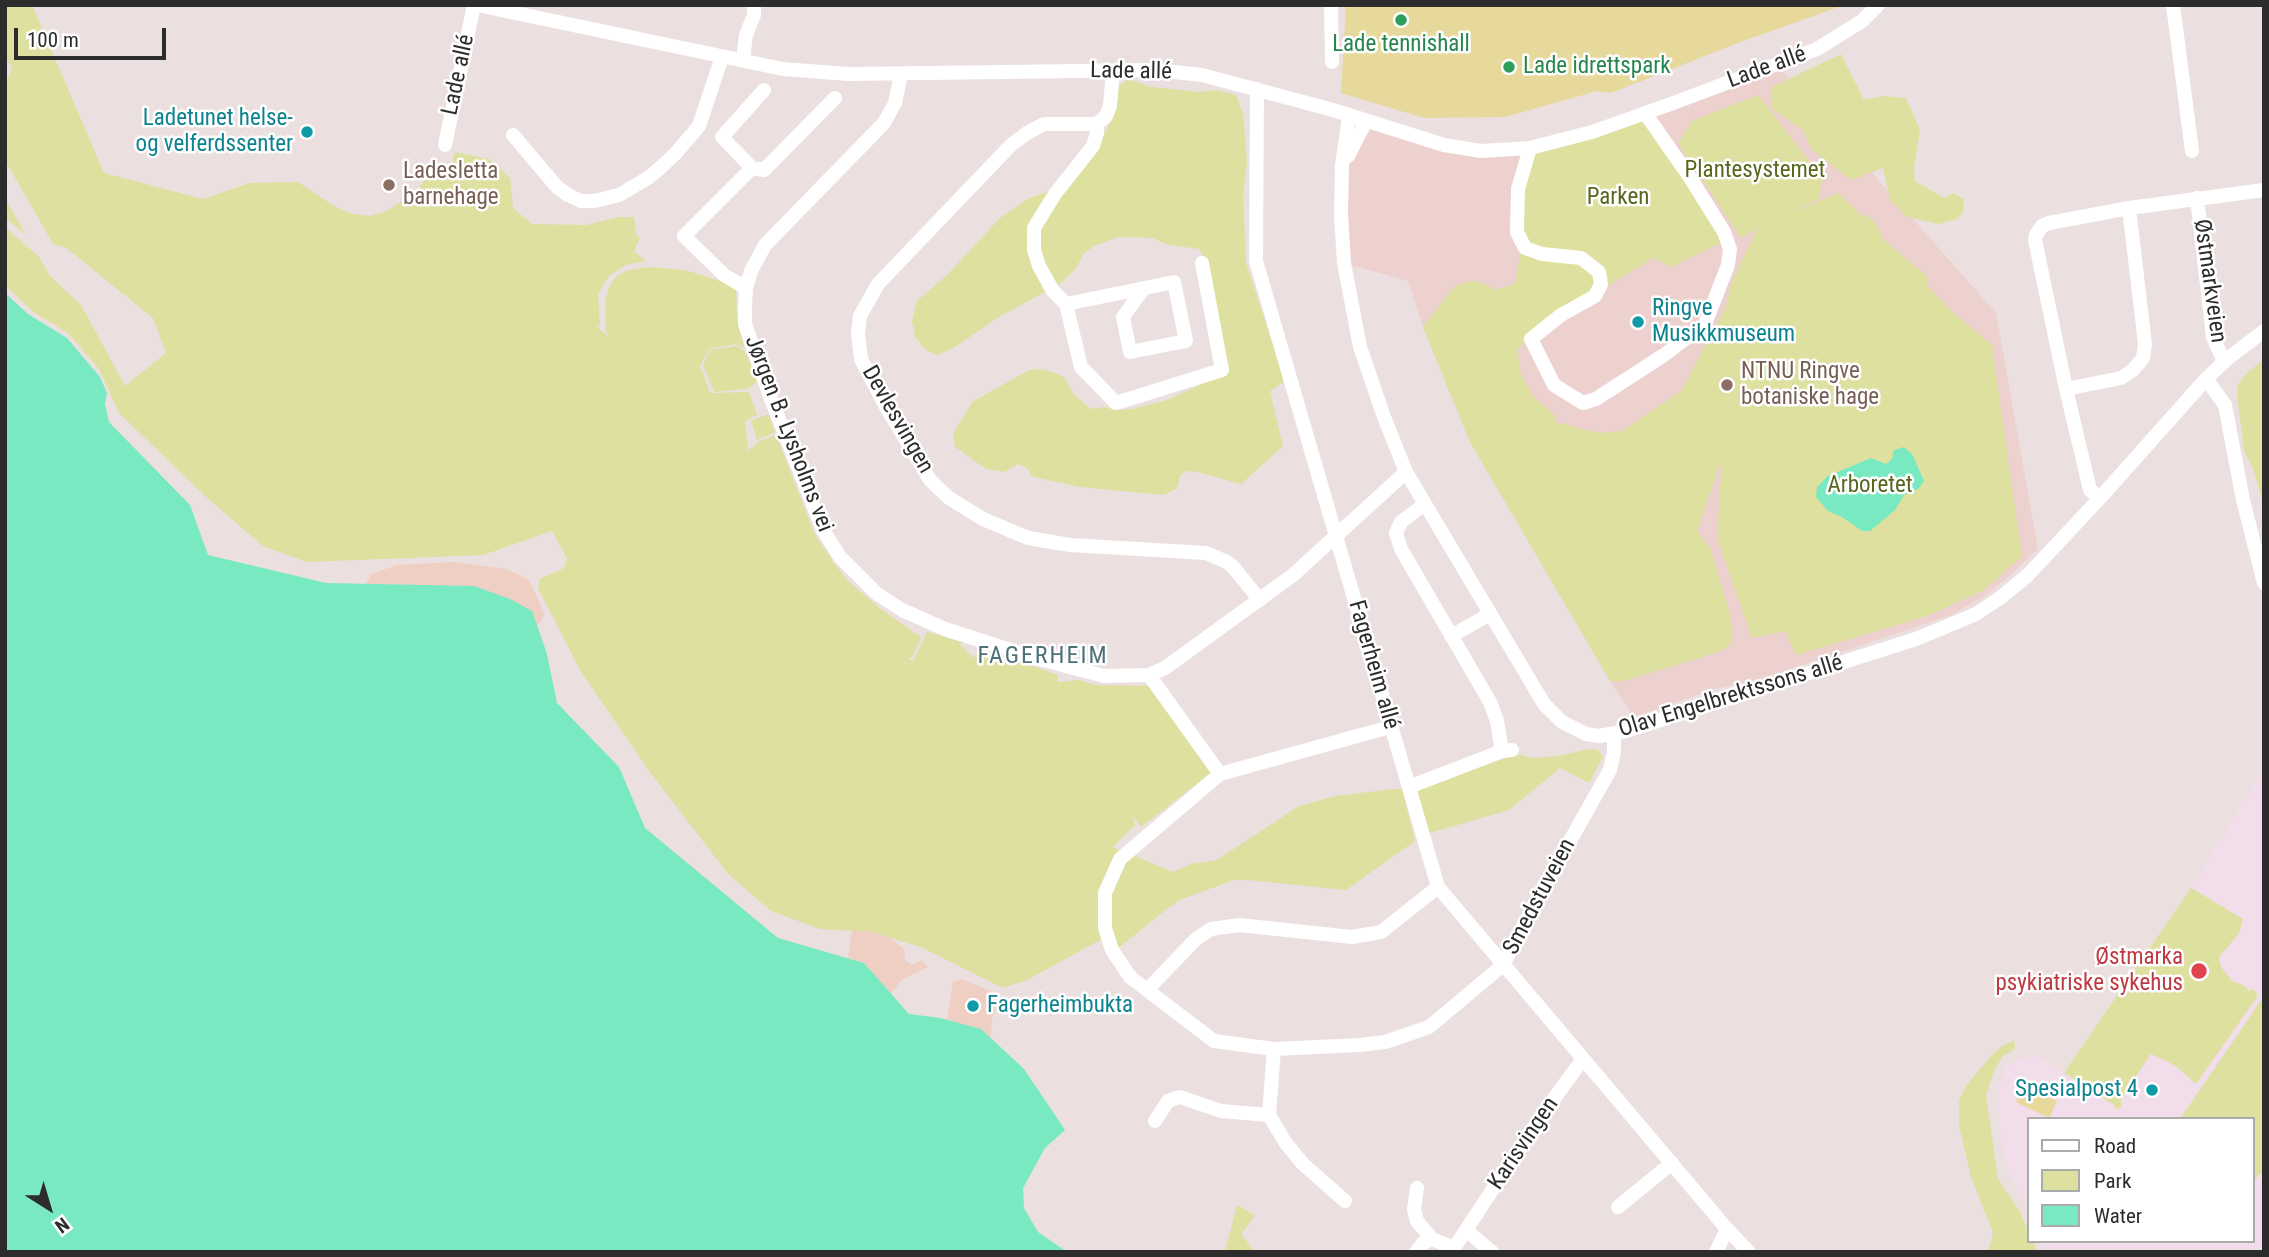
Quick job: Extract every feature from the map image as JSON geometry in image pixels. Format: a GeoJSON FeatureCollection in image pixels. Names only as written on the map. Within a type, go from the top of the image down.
{"type":"FeatureCollection","features":[{"type":"Feature","properties":{"kind":"street","name":"Lade allé"},"geometry":{"type":"LineString","coordinates":[[445,145],[475,5],[783,69],[848,74],[1112,71],[1202,75],[1349,115],[1444,145],[1481,150],[1531,148],[1592,132],[1645,113],[1817,49],[1862,21],[1878,5]]}},
{"type":"Feature","properties":{"kind":"street"},"geometry":{"type":"LineString","coordinates":[[743,60],[754,5]]}},
{"type":"Feature","properties":{"kind":"street"},"geometry":{"type":"LineString","coordinates":[[1331,5],[1332,62]]}},
{"type":"Feature","properties":{"kind":"street"},"geometry":{"type":"LineString","coordinates":[[2173,5],[2192,151]]}},
{"type":"Feature","properties":{"kind":"street"},"geometry":{"type":"LineString","coordinates":[[513,135],[557,187],[568,195],[581,201],[594,201],[619,195],[660,168],[699,126],[722,57]]}},
{"type":"Feature","properties":{"kind":"street"},"geometry":{"type":"LineString","coordinates":[[1112,71],[1108,113],[1097,124],[1093,146],[1055,194],[1034,228],[1034,250],[1039,267],[1053,291],[1066,304],[1081,367],[1116,403],[1222,370],[1202,263]]}},
{"type":"Feature","properties":{"kind":"street","name":"Jørgen B. Lysholms vei"},"geometry":{"type":"LineString","coordinates":[[901,74],[895,103],[884,123],[765,245],[751,271],[746,288],[745,324],[808,498],[823,530],[862,581],[902,610],[945,629],[1104,676],[1149,675],[1165,668],[1293,575],[1406,472]]}},
{"type":"Feature","properties":{"kind":"street","name":"Fagerheim allé"},"geometry":{"type":"LineString","coordinates":[[1257,89],[1256,261],[1438,887],[1749,1252]]}},
{"type":"Feature","properties":{"kind":"street"},"geometry":{"type":"LineString","coordinates":[[764,90],[722,136],[752,168],[764,170],[835,98]]}},
{"type":"Feature","properties":{"kind":"street"},"geometry":{"type":"LineString","coordinates":[[1531,148],[1518,189],[1517,232],[1525,248],[1542,254],[1581,258],[1599,272],[1601,284],[1595,296],[1561,315],[1531,338],[1554,385],[1583,403],[1596,399],[1653,363],[1705,324],[1728,265],[1730,249],[1724,232],[1692,179],[1645,113]]}},
{"type":"Feature","properties":{"kind":"street","name":"Olav Engelbrektssons allé"},"geometry":{"type":"LineString","coordinates":[[1349,115],[1342,166],[1341,215],[1345,263],[1360,347],[1406,472],[1538,694],[1562,722],[1586,734],[1614,734],[1916,639],[1969,617],[2000,598],[2028,575],[2206,379],[2264,331]]}},
{"type":"Feature","properties":{"kind":"street","name":"Olav Engelbrektssons allé"},"geometry":{"type":"LineString","coordinates":[[1342,166],[1366,121]]}},
{"type":"Feature","properties":{"kind":"street","name":"Devlesvingen"},"geometry":{"type":"LineString","coordinates":[[1097,124],[1044,124],[1011,145],[878,284],[860,316],[858,334],[861,359],[930,480],[949,498],[982,519],[1028,538],[1070,545],[1206,553],[1233,567],[1260,600]]}},
{"type":"Feature","properties":{"kind":"street"},"geometry":{"type":"LineString","coordinates":[[746,288],[724,275],[684,236],[752,168]]}},
{"type":"Feature","properties":{"kind":"street"},"geometry":{"type":"LineString","coordinates":[[2100,498],[2090,490],[2066,390],[2036,235],[2042,226],[2049,223],[2129,208],[2264,190]]}},
{"type":"Feature","properties":{"kind":"street","name":"Østmarkveien"},"geometry":{"type":"LineString","coordinates":[[2197,198],[2213,337],[2224,362]]}},
{"type":"Feature","properties":{"kind":"street"},"geometry":{"type":"LineString","coordinates":[[2066,390],[2120,378],[2133,370],[2143,358],[2145,344],[2129,208]]}},
{"type":"Feature","properties":{"kind":"street"},"geometry":{"type":"LineString","coordinates":[[1066,304],[1144,288],[1174,282],[1186,341],[1130,352],[1123,317],[1144,288]]}},
{"type":"Feature","properties":{"kind":"street"},"geometry":{"type":"LineString","coordinates":[[2206,379],[2225,405],[2243,500],[2264,583]]}},
{"type":"Feature","properties":{"kind":"street"},"geometry":{"type":"LineString","coordinates":[[1409,787],[1507,750],[1490,702],[1401,549],[1396,533],[1401,522],[1425,505]]}},
{"type":"Feature","properties":{"kind":"street"},"geometry":{"type":"LineString","coordinates":[[1451,636],[1490,614]]}},
{"type":"Feature","properties":{"kind":"street"},"geometry":{"type":"LineString","coordinates":[[1149,675],[1220,774],[1391,727]]}},
{"type":"Feature","properties":{"kind":"street","name":"Smedstuveien"},"geometry":{"type":"LineString","coordinates":[[1220,774],[1120,859],[1105,892],[1105,928],[1112,950],[1130,977],[1214,1041],[1274,1049],[1385,1042],[1429,1027],[1503,965],[1610,771],[1614,734]]}},
{"type":"Feature","properties":{"kind":"street"},"geometry":{"type":"LineString","coordinates":[[1147,989],[1196,939],[1211,929],[1239,925],[1352,937],[1381,932],[1438,887]]}},
{"type":"Feature","properties":{"kind":"street"},"geometry":{"type":"LineString","coordinates":[[1274,1049],[1269,1115],[1285,1142],[1303,1164],[1345,1201]]}},
{"type":"Feature","properties":{"kind":"street","name":"Karisvingen"},"geometry":{"type":"LineString","coordinates":[[1432,1239],[1454,1250],[1583,1059]]}},
{"type":"Feature","properties":{"kind":"street"},"geometry":{"type":"LineString","coordinates":[[1155,1121],[1168,1101],[1180,1097],[1221,1111],[1269,1115]]}},
{"type":"Feature","properties":{"kind":"street"},"geometry":{"type":"LineString","coordinates":[[1618,1207],[1671,1163]]}},
{"type":"Feature","properties":{"kind":"street"},"geometry":{"type":"LineString","coordinates":[[1416,1252],[1423,1243],[1432,1239],[1417,1221],[1414,1209],[1417,1188]]}},
{"type":"Feature","properties":{"kind":"street"},"geometry":{"type":"LineString","coordinates":[[1716,1252],[1727,1229]]}},
{"type":"Feature","properties":{"kind":"street"},"geometry":{"type":"LineString","coordinates":[[1466,1230],[1492,1252]]}},
{"type":"Feature","properties":{"kind":"shaded area","name":"Lade idrettspark"},"geometry":{"type":"Polygon","coordinates":[[[1346,5],[1844,5],[1611,93],[1597,91],[1505,117],[1424,118],[1341,93],[1346,5]]]}},
{"type":"Feature","properties":{"kind":"shaded area","name":"NTNU Ringve botaniske hage"},"geometry":{"type":"Polygon","coordinates":[[[1776,64],[1996,313],[2038,549],[1983,597],[1951,615],[1763,678],[1715,689],[1634,717],[1610,681],[1470,442],[1423,327],[1408,281],[1344,263],[1342,166],[1366,121],[1445,145],[1530,148],[1776,64]]]}},
{"type":"Feature","properties":{"kind":"shaded area","name":"Østmarka psykiatriske sykehus"},"geometry":{"type":"Polygon","coordinates":[[[2264,767],[2264,1252],[2046,1252],[2040,1243],[2255,1243],[2255,1117],[2028,1117],[2028,1205],[2010,1179],[1999,1125],[1998,1088],[2006,1065],[2034,1054],[2065,1073],[2191,888],[2264,767]]]}},
{"type":"Feature","properties":{"kind":"shaded area"},"geometry":{"type":"Polygon","coordinates":[[[2024,1085],[2057,1101],[2049,1117],[2016,1102],[2024,1085]]]}},
{"type":"Feature","properties":{"kind":"green space"},"geometry":{"type":"Polygon","coordinates":[[[5,5],[32,5],[104,173],[203,199],[250,183],[298,182],[334,206],[352,214],[369,216],[385,212],[415,193],[428,176],[450,172],[455,152],[489,159],[510,178],[513,208],[532,224],[586,225],[619,217],[634,217],[636,235],[640,238],[634,251],[646,261],[626,265],[609,276],[598,294],[600,327],[595,325],[610,338],[606,331],[605,302],[609,287],[616,277],[626,271],[647,267],[685,270],[723,282],[736,290],[737,318],[744,348],[735,344],[709,349],[700,366],[710,393],[749,392],[757,415],[745,421],[748,451],[760,441],[776,435],[815,535],[834,563],[848,581],[882,610],[921,637],[912,657],[908,659],[913,661],[927,632],[961,642],[960,645],[974,658],[981,648],[1058,675],[1058,682],[1079,680],[1096,685],[1148,686],[1212,772],[1141,827],[1133,816],[1135,825],[1113,847],[1173,872],[1191,864],[1217,860],[1299,806],[1336,796],[1393,789],[1402,789],[1415,841],[1346,890],[1234,880],[1180,900],[1116,950],[1111,934],[1027,980],[1003,988],[923,948],[872,932],[820,929],[771,911],[728,874],[650,772],[581,672],[538,588],[540,579],[564,568],[567,558],[552,531],[483,555],[307,562],[263,546],[205,496],[119,413],[99,369],[69,334],[32,311],[5,285],[5,227],[39,257],[50,276],[81,305],[125,386],[166,353],[153,318],[65,247],[53,244],[5,160],[5,84],[12,69],[5,55],[5,5]]]}},
{"type":"Feature","properties":{"kind":"green space"},"geometry":{"type":"Polygon","coordinates":[[[1841,54],[1864,100],[1883,96],[1906,98],[1920,130],[1914,168],[1915,181],[1944,198],[1953,193],[1964,199],[1963,212],[1957,219],[1939,224],[1907,217],[1890,200],[1883,168],[1851,180],[1811,149],[1803,130],[1772,109],[1772,87],[1841,54]]]}},
{"type":"Feature","properties":{"kind":"green space"},"geometry":{"type":"Polygon","coordinates":[[[1128,79],[1151,87],[1200,92],[1217,90],[1236,95],[1243,114],[1247,162],[1243,197],[1246,263],[1285,381],[1270,391],[1283,446],[1241,484],[1186,471],[1180,476],[1177,488],[1164,495],[1080,487],[1033,477],[1026,467],[1018,464],[1004,472],[986,469],[955,447],[953,434],[972,402],[1029,370],[1053,372],[1064,377],[1074,395],[1091,409],[1105,407],[1114,410],[1132,409],[1167,400],[1216,378],[1207,269],[1200,249],[1169,245],[1152,238],[1118,237],[1084,253],[1076,268],[1061,283],[999,317],[952,349],[936,355],[926,350],[915,337],[912,321],[917,301],[947,275],[1000,218],[1027,199],[1063,186],[1100,142],[1111,121],[1119,86],[1128,79]]]}},
{"type":"Feature","properties":{"kind":"green space","name":"NTNU Ringve botaniske hage"},"geometry":{"type":"Polygon","coordinates":[[[1758,95],[1822,178],[1819,199],[1788,214],[1839,193],[1861,216],[1866,215],[1874,221],[1884,240],[1928,277],[1926,284],[1951,311],[1992,345],[2022,557],[1982,591],[1927,616],[1796,655],[1785,631],[1752,638],[1717,538],[1722,458],[1697,531],[1710,548],[1716,567],[1730,614],[1732,642],[1725,649],[1703,657],[1623,681],[1610,681],[1470,442],[1423,327],[1455,286],[1469,281],[1481,282],[1496,290],[1515,284],[1522,242],[1581,258],[1601,284],[1517,349],[1521,374],[1532,395],[1556,417],[1554,422],[1599,433],[1622,431],[1681,391],[1725,309],[1731,284],[1757,228],[1741,238],[1678,143],[1692,121],[1758,95]]]}},
{"type":"Feature","properties":{"kind":"green space","name":"Parken"},"geometry":{"type":"Polygon","coordinates":[[[1638,119],[1656,130],[1726,240],[1671,267],[1653,258],[1606,287],[1603,271],[1527,245],[1520,232],[1521,190],[1532,153],[1638,119]]]}},
{"type":"Feature","properties":{"kind":"green space"},"geometry":{"type":"Polygon","coordinates":[[[5,198],[26,235],[5,218],[5,198]]]}},
{"type":"Feature","properties":{"kind":"green space"},"geometry":{"type":"Polygon","coordinates":[[[736,346],[745,351],[757,381],[748,389],[714,392],[703,365],[710,350],[736,346]]]}},
{"type":"Feature","properties":{"kind":"green space"},"geometry":{"type":"Polygon","coordinates":[[[2264,359],[2264,507],[2254,471],[2244,450],[2237,395],[2238,385],[2245,375],[2264,359]]]}},
{"type":"Feature","properties":{"kind":"green space"},"geometry":{"type":"Polygon","coordinates":[[[768,414],[775,432],[757,440],[751,421],[768,414]]]}},
{"type":"Feature","properties":{"kind":"green space"},"geometry":{"type":"Polygon","coordinates":[[[1589,749],[1598,750],[1603,757],[1589,783],[1560,768],[1509,810],[1426,834],[1415,791],[1517,754],[1534,758],[1589,749]]]}},
{"type":"Feature","properties":{"kind":"green space"},"geometry":{"type":"Polygon","coordinates":[[[2191,888],[2243,919],[2239,933],[2219,957],[2221,967],[2232,981],[2245,986],[2249,991],[2252,989],[2257,993],[2257,997],[2196,1084],[2176,1066],[2151,1054],[2121,1098],[2121,1108],[2115,1109],[2114,1105],[2064,1073],[2191,888]]]}},
{"type":"Feature","properties":{"kind":"green space"},"geometry":{"type":"Polygon","coordinates":[[[2264,996],[2264,1176],[2260,1173],[2255,1180],[2255,1117],[2181,1117],[2264,996]]]}},
{"type":"Feature","properties":{"kind":"green space"},"geometry":{"type":"Polygon","coordinates":[[[2014,1040],[2015,1049],[2002,1057],[1986,1095],[1998,1179],[2020,1212],[2028,1231],[2028,1243],[2034,1243],[2037,1252],[1988,1252],[1993,1233],[1971,1177],[1959,1125],[1959,1101],[1966,1086],[2002,1046],[2014,1040]]]}},
{"type":"Feature","properties":{"kind":"green space"},"geometry":{"type":"Polygon","coordinates":[[[1237,1205],[1255,1215],[1241,1234],[1255,1252],[1225,1252],[1237,1205]]]}},
{"type":"Feature","properties":{"kind":"sand"},"geometry":{"type":"Polygon","coordinates":[[[454,562],[507,569],[529,580],[545,614],[537,627],[532,611],[474,586],[366,584],[371,574],[397,565],[454,562]]]}},
{"type":"Feature","properties":{"kind":"sand"},"geometry":{"type":"Polygon","coordinates":[[[852,931],[872,932],[889,937],[904,949],[905,960],[912,965],[922,960],[928,967],[901,980],[891,994],[864,963],[848,958],[852,931]]]}},
{"type":"Feature","properties":{"kind":"sand","name":"Fagerheimbukta"},"geometry":{"type":"Polygon","coordinates":[[[962,979],[995,993],[999,1002],[992,1019],[991,1038],[981,1029],[947,1020],[953,982],[962,979]]]}},
{"type":"Feature","properties":{"kind":"water"},"geometry":{"type":"Polygon","coordinates":[[[5,293],[28,314],[67,338],[100,377],[107,393],[105,404],[109,422],[190,505],[208,555],[326,583],[474,586],[510,599],[532,611],[547,654],[557,703],[619,767],[645,828],[778,938],[864,963],[909,1014],[940,1018],[981,1029],[1024,1069],[1065,1130],[1045,1148],[1023,1188],[1024,1208],[1038,1232],[1067,1252],[5,1252],[5,293]]]}},
{"type":"Feature","properties":{"kind":"water"},"geometry":{"type":"Polygon","coordinates":[[[1904,447],[1912,454],[1924,481],[1918,489],[1904,495],[1895,510],[1870,531],[1862,531],[1828,511],[1816,497],[1817,487],[1828,476],[1871,458],[1886,464],[1892,459],[1894,450],[1904,447]]]}},
{"type":"Feature","properties":{"kind":"place","name":"Lade tennishall"},"geometry":{"type":"Point","coordinates":[1401,20]}},
{"type":"Feature","properties":{"kind":"place","name":"Lade idrettspark"},"geometry":{"type":"Point","coordinates":[1509,67]}},
{"type":"Feature","properties":{"kind":"place","name":"Ladetunet helse- og velferdssenter"},"geometry":{"type":"Point","coordinates":[307,132]}},
{"type":"Feature","properties":{"kind":"place","name":"Ladesletta barnehage"},"geometry":{"type":"Point","coordinates":[389,185]}},
{"type":"Feature","properties":{"kind":"place","name":"Ringve Musikkmuseum"},"geometry":{"type":"Point","coordinates":[1638,322]}},
{"type":"Feature","properties":{"kind":"place","name":"NTNU Ringve botaniske hage"},"geometry":{"type":"Point","coordinates":[1727,385]}},
{"type":"Feature","properties":{"kind":"place","name":"Østmarka psykiatriske sykehus"},"geometry":{"type":"Point","coordinates":[2199,971]}},
{"type":"Feature","properties":{"kind":"place","name":"Fagerheimbukta"},"geometry":{"type":"Point","coordinates":[973,1006]}},
{"type":"Feature","properties":{"kind":"place","name":"Spesialpost 4"},"geometry":{"type":"Point","coordinates":[2152,1090]}},
{"type":"Feature","properties":{"kind":"district","name":"FAGERHEIM"},"geometry":{"type":"Point","coordinates":[1043,657]}},
{"type":"Feature","properties":{"kind":"park label","name":"Plantesystemet"},"geometry":{"type":"Point","coordinates":[1755,171]}},
{"type":"Feature","properties":{"kind":"park label","name":"Arboretet"},"geometry":{"type":"Point","coordinates":[1870,486]}}]}
